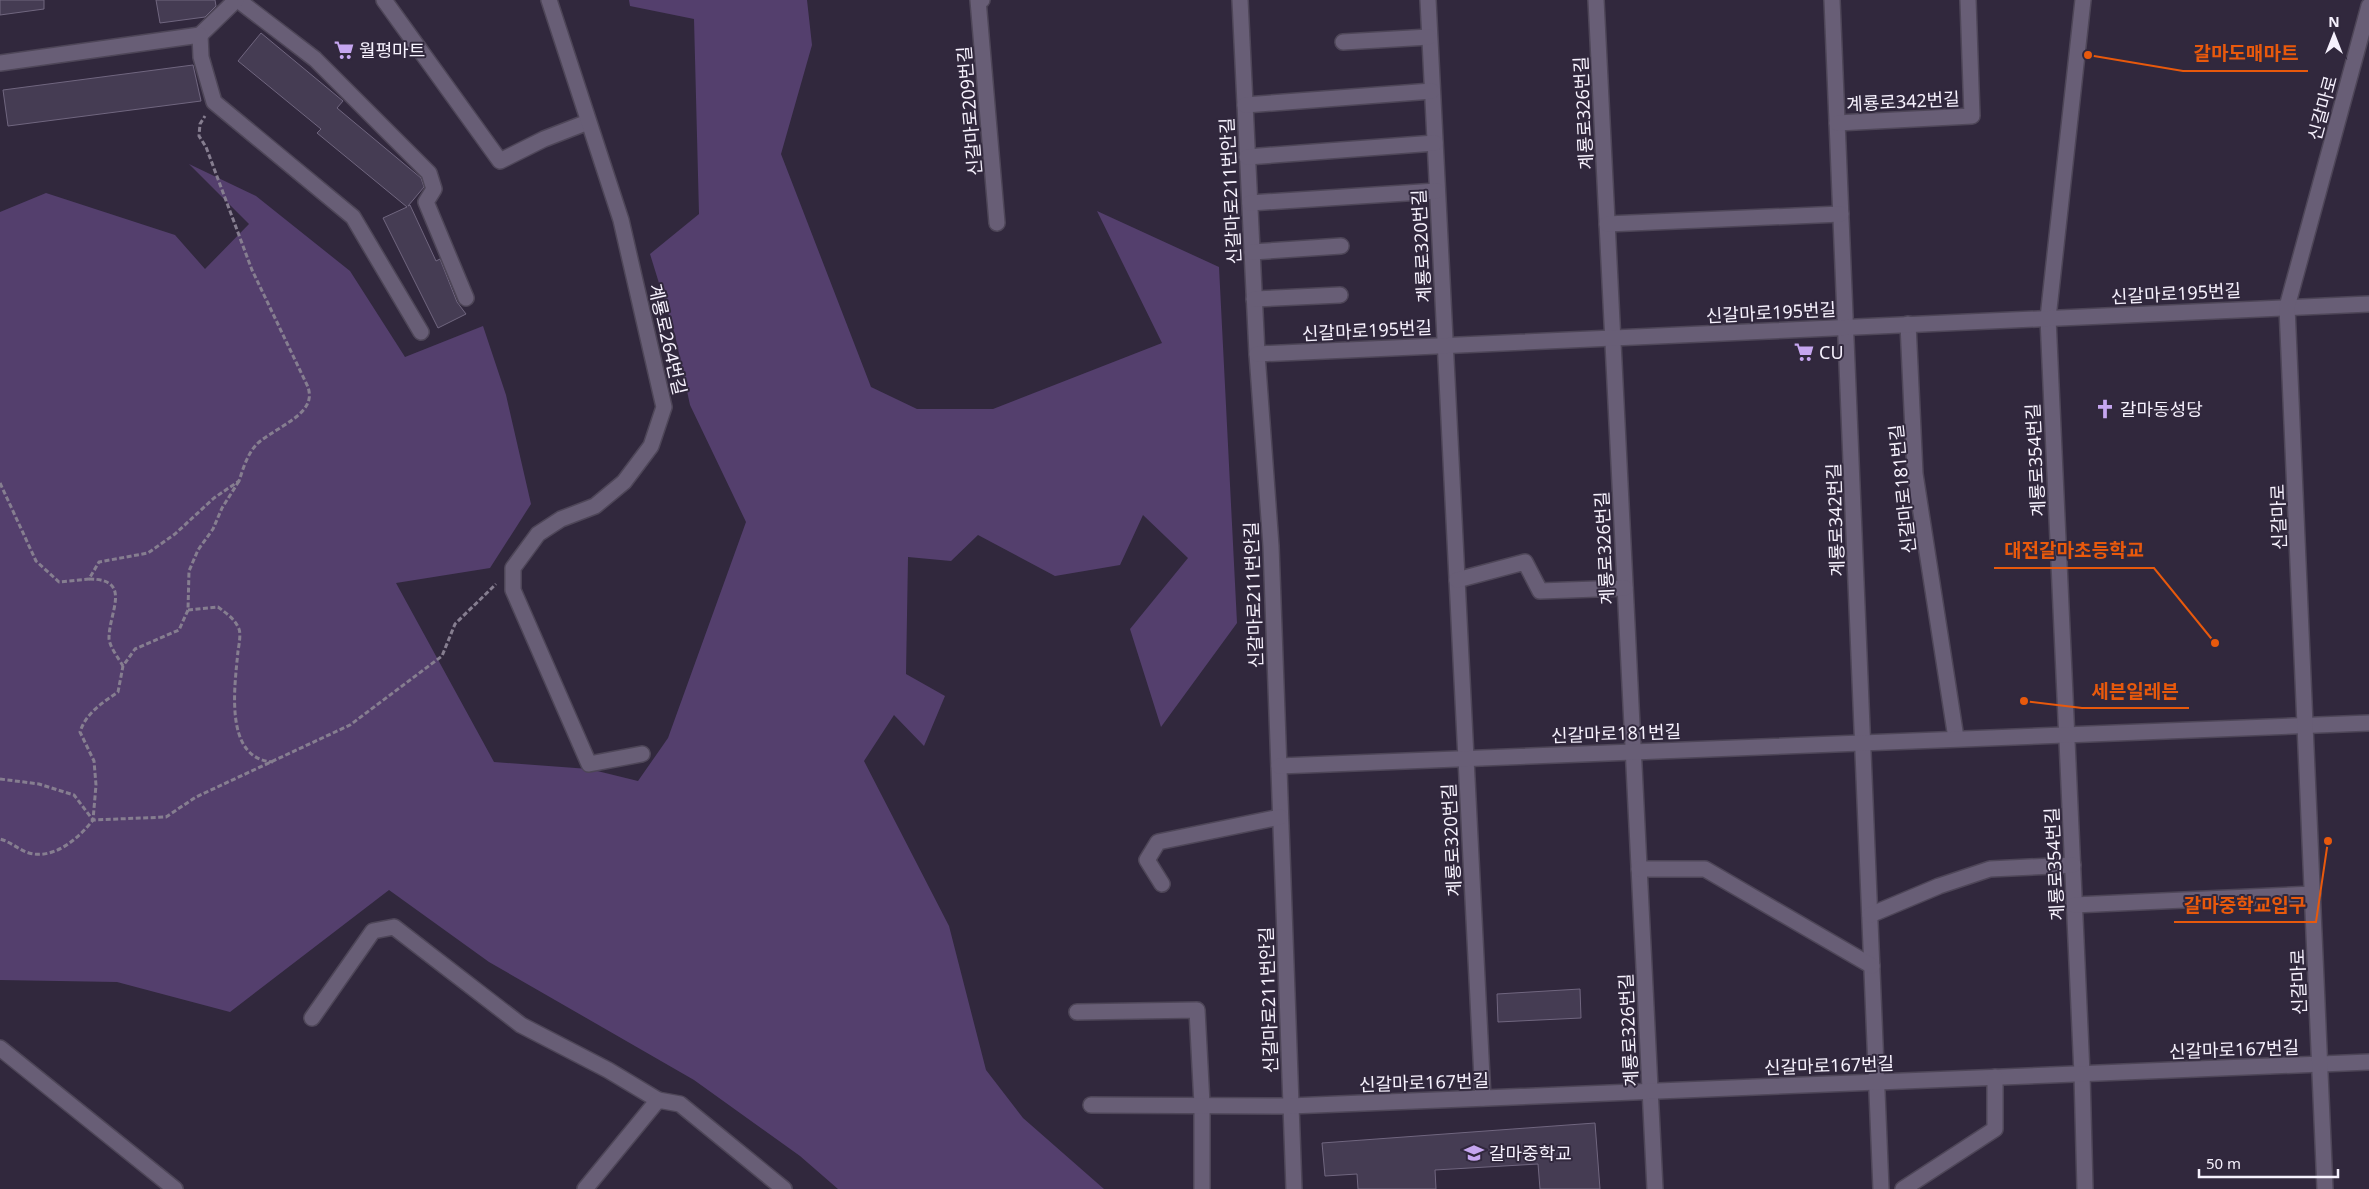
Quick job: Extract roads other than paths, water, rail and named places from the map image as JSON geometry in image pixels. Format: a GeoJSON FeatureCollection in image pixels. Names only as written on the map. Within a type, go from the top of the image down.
{"type":"FeatureCollection","features":[{"type":"Feature","properties":{"kind":"street"},"geometry":{"type":"LineString","coordinates":[[0,63],[200,35],[237,0],[316,59],[429,173],[434,189],[426,202],[466,298]]}},
{"type":"Feature","properties":{"kind":"street"},"geometry":{"type":"LineString","coordinates":[[384,0],[500,161],[544,138],[588,122]]}},
{"type":"Feature","properties":{"kind":"street","name":"계룡로264번길"},"geometry":{"type":"LineString","coordinates":[[549,0],[621,220],[664,407],[651,446],[624,482],[595,506],[561,519],[538,534],[513,568],[513,590],[589,764],[642,754]]}},
{"type":"Feature","properties":{"kind":"street","name":"신갈마로209번길"},"geometry":{"type":"LineString","coordinates":[[982,0],[978,0],[998,223]]}},
{"type":"Feature","properties":{"kind":"street","name":"신갈마로211번안길"},"geometry":{"type":"LineString","coordinates":[[1240,0],[1257,354],[1271,546],[1294,1189]]}},
{"type":"Feature","properties":{"kind":"street","name":"계룡로320번길"},"geometry":{"type":"LineString","coordinates":[[1428,0],[1483,1098]]}},
{"type":"Feature","properties":{"kind":"street","name":"계룡로326번길"},"geometry":{"type":"LineString","coordinates":[[1596,0],[1655,1189]]}},
{"type":"Feature","properties":{"kind":"street","name":"계룡로342번길"},"geometry":{"type":"LineString","coordinates":[[1832,0],[1881,1189]]}},
{"type":"Feature","properties":{"kind":"street","name":"계룡로342번길"},"geometry":{"type":"LineString","coordinates":[[1837,123],[1972,116],[1968,0]]}},
{"type":"Feature","properties":{"kind":"street","name":"계룡로354번길"},"geometry":{"type":"LineString","coordinates":[[2083,0],[2048,318],[2082,1074],[2085,1189]]}},
{"type":"Feature","properties":{"kind":"street","name":"신갈마로"},"geometry":{"type":"LineString","coordinates":[[2325,1189],[2287,307],[2369,6]]}},
{"type":"Feature","properties":{"kind":"street"},"geometry":{"type":"LineString","coordinates":[[200,35],[201,56],[214,102],[353,216],[421,332]]}},
{"type":"Feature","properties":{"kind":"street"},"geometry":{"type":"LineString","coordinates":[[1343,42],[1429,37]]}},
{"type":"Feature","properties":{"kind":"street"},"geometry":{"type":"LineString","coordinates":[[1245,105],[1432,91]]}},
{"type":"Feature","properties":{"kind":"street"},"geometry":{"type":"LineString","coordinates":[[1247,157],[1435,144]]}},
{"type":"Feature","properties":{"kind":"street"},"geometry":{"type":"LineString","coordinates":[[1250,203],[1437,191]]}},
{"type":"Feature","properties":{"kind":"street"},"geometry":{"type":"LineString","coordinates":[[1607,224],[1841,214]]}},
{"type":"Feature","properties":{"kind":"street"},"geometry":{"type":"LineString","coordinates":[[1252,252],[1341,246]]}},
{"type":"Feature","properties":{"kind":"street"},"geometry":{"type":"LineString","coordinates":[[1254,299],[1340,295]]}},
{"type":"Feature","properties":{"kind":"street"},"geometry":{"type":"LineString","coordinates":[[2287,307],[2369,304]]}},
{"type":"Feature","properties":{"kind":"street","name":"신갈마로195번길"},"geometry":{"type":"LineString","coordinates":[[1257,354],[2287,307]]}},
{"type":"Feature","properties":{"kind":"street","name":"신갈마로181번길"},"geometry":{"type":"LineString","coordinates":[[1908,324],[1915,474],[1956,738]]}},
{"type":"Feature","properties":{"kind":"street"},"geometry":{"type":"LineString","coordinates":[[1457,580],[1525,562],[1540,591],[1625,588]]}},
{"type":"Feature","properties":{"kind":"street"},"geometry":{"type":"LineString","coordinates":[[2305,724],[2369,723]]}},
{"type":"Feature","properties":{"kind":"street","name":"신갈마로181번길"},"geometry":{"type":"LineString","coordinates":[[1278,766],[2305,724]]}},
{"type":"Feature","properties":{"kind":"street"},"geometry":{"type":"LineString","coordinates":[[1162,884],[1147,860],[1158,842],[1280,817]]}},
{"type":"Feature","properties":{"kind":"street"},"geometry":{"type":"LineString","coordinates":[[1870,915],[1939,886],[1990,869],[2073,865]]}},
{"type":"Feature","properties":{"kind":"street"},"geometry":{"type":"LineString","coordinates":[[1639,869],[1705,869],[1872,966]]}},
{"type":"Feature","properties":{"kind":"street"},"geometry":{"type":"LineString","coordinates":[[2074,905],[2313,894]]}},
{"type":"Feature","properties":{"kind":"street"},"geometry":{"type":"LineString","coordinates":[[312,1018],[373,931],[394,927],[521,1025],[608,1070],[658,1100],[680,1104],[784,1189]]}},
{"type":"Feature","properties":{"kind":"street"},"geometry":{"type":"LineString","coordinates":[[1077,1012],[1198,1010],[1202,1104],[1202,1189]]}},
{"type":"Feature","properties":{"kind":"street"},"geometry":{"type":"LineString","coordinates":[[0,1048],[175,1189]]}},
{"type":"Feature","properties":{"kind":"street","name":"신갈마로167번길"},"geometry":{"type":"LineString","coordinates":[[1091,1105],[1202,1104],[1290,1106],[2369,1062]]}},
{"type":"Feature","properties":{"kind":"street"},"geometry":{"type":"LineString","coordinates":[[1903,1189],[1996,1129],[1995,1077]]}},
{"type":"Feature","properties":{"kind":"street"},"geometry":{"type":"LineString","coordinates":[[585,1189],[658,1100]]}},
{"type":"Feature","properties":{"kind":"place","name":"월평마트"},"geometry":{"type":"Point","coordinates":[344,50]}},
{"type":"Feature","properties":{"kind":"place","name":"갈마도매마트"},"geometry":{"type":"Point","coordinates":[2088,55]}},
{"type":"Feature","properties":{"kind":"place","name":"CU"},"geometry":{"type":"Point","coordinates":[1804,352]}},
{"type":"Feature","properties":{"kind":"place","name":"갈마동성당"},"geometry":{"type":"Point","coordinates":[2105,409]}},
{"type":"Feature","properties":{"kind":"place","name":"대전갈마초등학교"},"geometry":{"type":"Point","coordinates":[2215,643]}},
{"type":"Feature","properties":{"kind":"place","name":"세븐일레븐"},"geometry":{"type":"Point","coordinates":[2024,701]}},
{"type":"Feature","properties":{"kind":"place","name":"갈마중학교입구"},"geometry":{"type":"Point","coordinates":[2328,841]}},
{"type":"Feature","properties":{"kind":"place","name":"갈마중학교"},"geometry":{"type":"Point","coordinates":[1474,1153]}}]}
